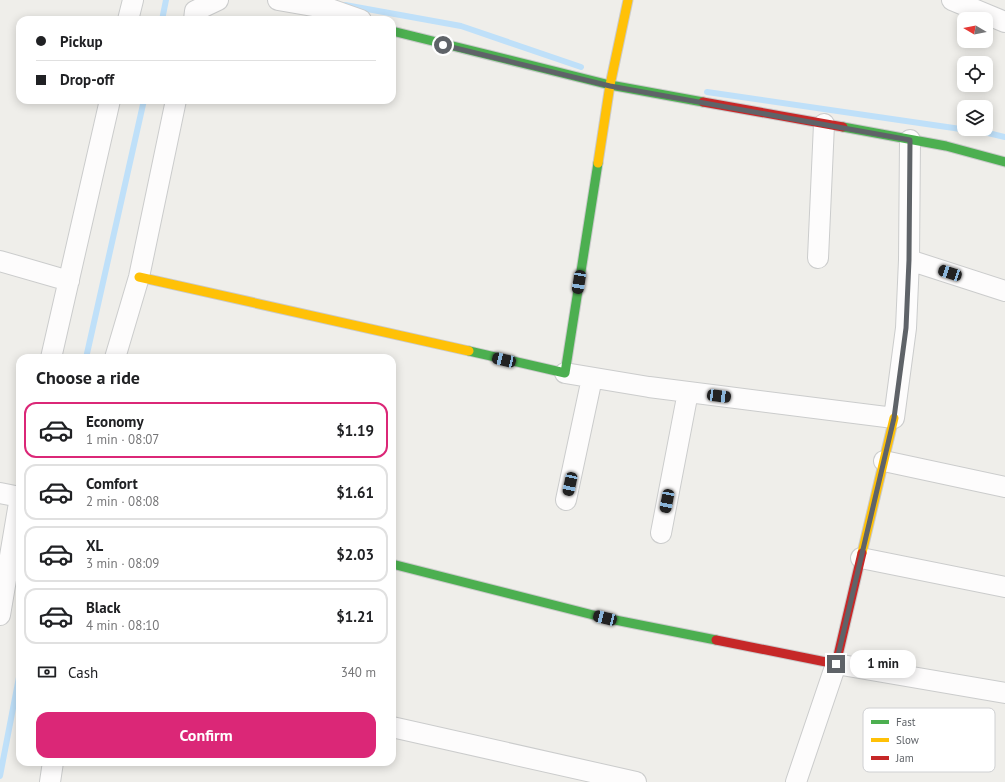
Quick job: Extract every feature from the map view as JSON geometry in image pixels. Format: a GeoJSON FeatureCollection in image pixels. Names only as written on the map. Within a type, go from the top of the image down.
{"type":"FeatureCollection","features":[{"type":"Feature","properties":{"kind":"street"},"geometry":{"type":"LineString","coordinates":[[129,16],[133,0]]}},
{"type":"Feature","properties":{"kind":"street"},"geometry":{"type":"LineString","coordinates":[[194,16],[195,11],[218,0]]}},
{"type":"Feature","properties":{"kind":"street"},"geometry":{"type":"LineString","coordinates":[[278,0],[330,9],[350,16]]}},
{"type":"Feature","properties":{"kind":"street"},"geometry":{"type":"LineString","coordinates":[[565,373],[610,86],[628,0]]}},
{"type":"Feature","properties":{"kind":"street"},"geometry":{"type":"LineString","coordinates":[[952,0],[977,5],[1005,22]]}},
{"type":"Feature","properties":{"kind":"street"},"geometry":{"type":"LineString","coordinates":[[396,32],[610,86],[946,146],[1005,162]]}},
{"type":"Feature","properties":{"kind":"street"},"geometry":{"type":"LineString","coordinates":[[52,354],[109,104]]}},
{"type":"Feature","properties":{"kind":"street"},"geometry":{"type":"LineString","coordinates":[[116,354],[139,277],[175,104]]}},
{"type":"Feature","properties":{"kind":"street"},"geometry":{"type":"LineString","coordinates":[[818,258],[824,124]]}},
{"type":"Feature","properties":{"kind":"street"},"geometry":{"type":"LineString","coordinates":[[796,782],[836,664],[894,418],[906,328],[909,260],[910,140]]}},
{"type":"Feature","properties":{"kind":"street"},"geometry":{"type":"LineString","coordinates":[[909,260],[1005,291]]}},
{"type":"Feature","properties":{"kind":"street"},"geometry":{"type":"LineString","coordinates":[[0,261],[69,281]]}},
{"type":"Feature","properties":{"kind":"street"},"geometry":{"type":"LineString","coordinates":[[139,277],[565,373],[688,392],[894,418]]}},
{"type":"Feature","properties":{"kind":"street"},"geometry":{"type":"LineString","coordinates":[[566,500],[592,378]]}},
{"type":"Feature","properties":{"kind":"street"},"geometry":{"type":"LineString","coordinates":[[661,532],[688,392]]}},
{"type":"Feature","properties":{"kind":"street"},"geometry":{"type":"LineString","coordinates":[[884,461],[1005,487]]}},
{"type":"Feature","properties":{"kind":"street"},"geometry":{"type":"LineString","coordinates":[[0,493],[16,496]]}},
{"type":"Feature","properties":{"kind":"street"},"geometry":{"type":"LineString","coordinates":[[0,615],[16,521]]}},
{"type":"Feature","properties":{"kind":"street"},"geometry":{"type":"LineString","coordinates":[[861,558],[1005,587]]}},
{"type":"Feature","properties":{"kind":"street"},"geometry":{"type":"LineString","coordinates":[[396,565],[605,618],[836,664],[1005,693]]}},
{"type":"Feature","properties":{"kind":"street"},"geometry":{"type":"LineString","coordinates":[[396,728],[636,782]]}},
{"type":"Feature","properties":{"kind":"street"},"geometry":{"type":"LineString","coordinates":[[50,782],[52,766]]}},
{"type":"Feature","properties":{"kind":"waterway"},"geometry":{"type":"LineString","coordinates":[[163,16],[166,0]]}},
{"type":"Feature","properties":{"kind":"waterway"},"geometry":{"type":"LineString","coordinates":[[345,5],[461,26],[581,67]]}},
{"type":"Feature","properties":{"kind":"waterway"},"geometry":{"type":"LineString","coordinates":[[707,92],[988,133],[1005,137]]}},
{"type":"Feature","properties":{"kind":"waterway"},"geometry":{"type":"LineString","coordinates":[[87,354],[143,104]]}},
{"type":"Feature","properties":{"kind":"waterway"},"geometry":{"type":"LineString","coordinates":[[0,776],[16,693]]}},
{"type":"Feature","properties":{"kind":"traffic: fast"},"geometry":{"type":"LineString","coordinates":[[396,32],[610,85],[703,102]]}},
{"type":"Feature","properties":{"kind":"traffic: fast"},"geometry":{"type":"LineString","coordinates":[[843,127],[946,146],[1005,162]]}},
{"type":"Feature","properties":{"kind":"traffic: fast"},"geometry":{"type":"LineString","coordinates":[[469,351],[565,373],[598,163]]}},
{"type":"Feature","properties":{"kind":"traffic: fast"},"geometry":{"type":"LineString","coordinates":[[396,565],[605,618],[716,640]]}},
{"type":"Feature","properties":{"kind":"traffic: slow"},"geometry":{"type":"LineString","coordinates":[[598,163],[610,85],[628,0]]}},
{"type":"Feature","properties":{"kind":"traffic: slow"},"geometry":{"type":"LineString","coordinates":[[139,277],[469,351]]}},
{"type":"Feature","properties":{"kind":"traffic: slow"},"geometry":{"type":"LineString","coordinates":[[862,553],[894,418]]}},
{"type":"Feature","properties":{"kind":"traffic: jam"},"geometry":{"type":"LineString","coordinates":[[703,102],[843,127]]}},
{"type":"Feature","properties":{"kind":"traffic: jam"},"geometry":{"type":"LineString","coordinates":[[716,640],[836,664],[862,553]]}},
{"type":"Feature","properties":{"kind":"route"},"geometry":{"type":"LineString","coordinates":[[443,45],[610,86],[910,140],[907,314],[898,392],[894,418],[836,664]]}}]}
